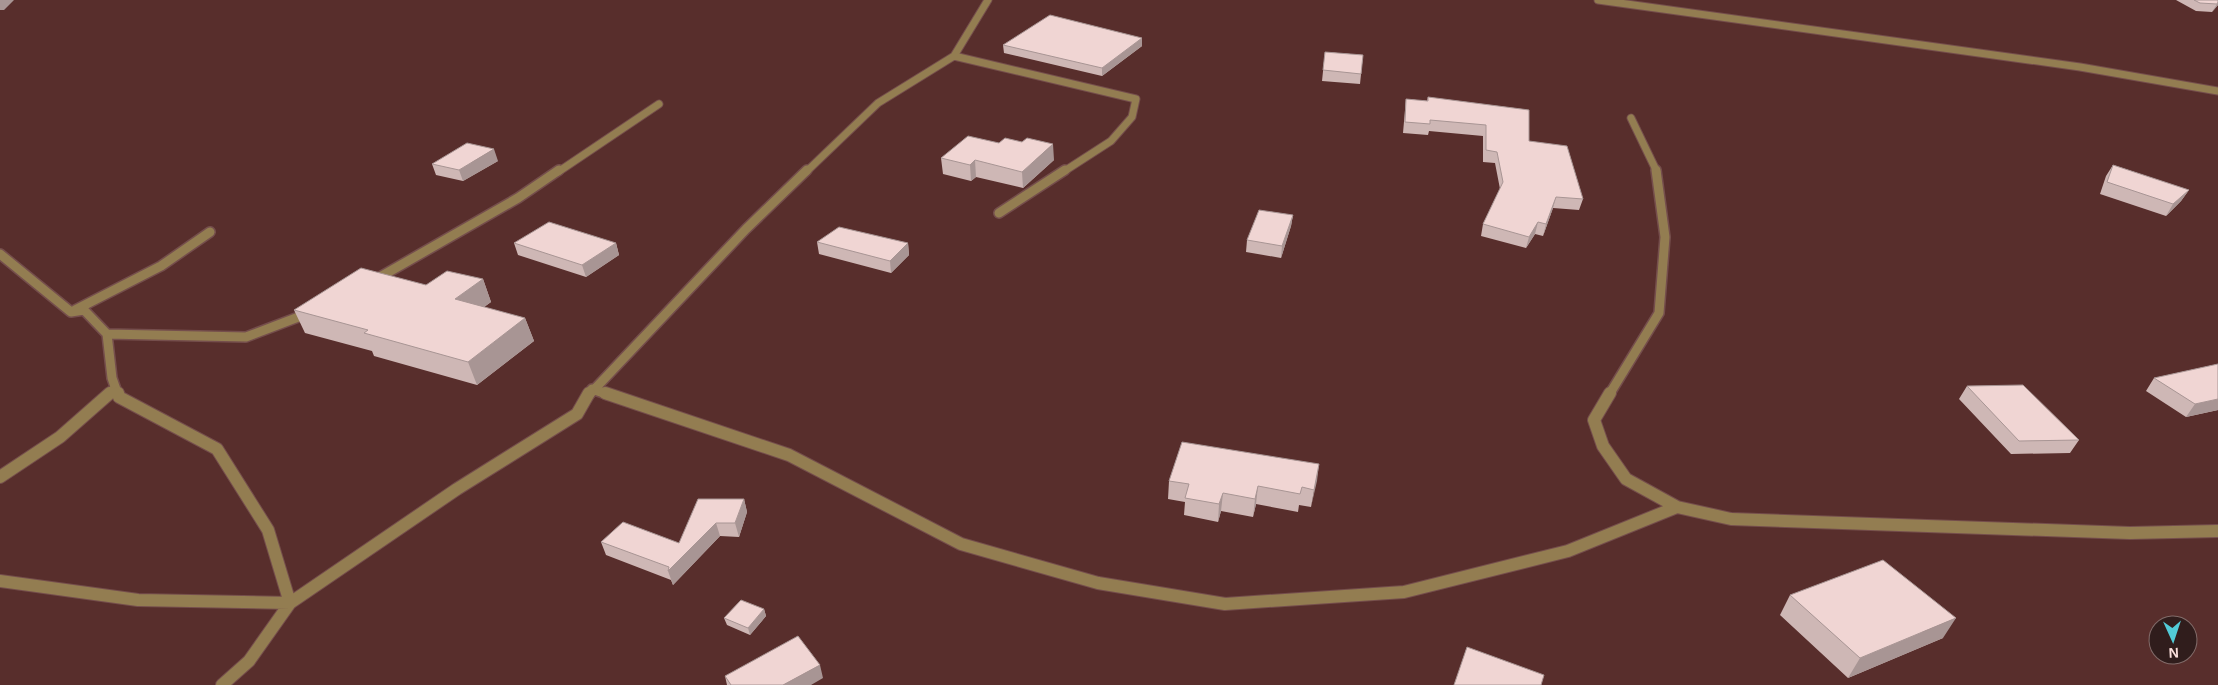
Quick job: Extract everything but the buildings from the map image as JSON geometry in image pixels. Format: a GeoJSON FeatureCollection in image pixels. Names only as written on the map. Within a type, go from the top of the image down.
{"type":"FeatureCollection","features":[{"type":"Feature","properties":{"kind":"street"},"geometry":{"type":"LineString","coordinates":[[222,685],[249,661],[290,603],[457,489],[577,414],[592,389],[746,229],[878,103],[954,56],[988,0]]}},
{"type":"Feature","properties":{"kind":"street"},"geometry":{"type":"LineString","coordinates":[[1598,0],[2080,67],[2218,91]]}},
{"type":"Feature","properties":{"kind":"street"},"geometry":{"type":"LineString","coordinates":[[954,56],[1136,99],[1132,117],[1111,141],[999,213]]}},
{"type":"Feature","properties":{"kind":"street"},"geometry":{"type":"LineString","coordinates":[[368,284],[518,198],[659,104]]}},
{"type":"Feature","properties":{"kind":"street"},"geometry":{"type":"LineString","coordinates":[[1630,118],[1657,172],[1664,237],[1658,313],[1594,420],[1603,446],[1626,479],[1677,507],[1741,519],[2130,534],[2218,530]]}},
{"type":"Feature","properties":{"kind":"street"},"geometry":{"type":"LineString","coordinates":[[71,312],[161,266],[210,232]]}},
{"type":"Feature","properties":{"kind":"street"},"geometry":{"type":"LineString","coordinates":[[0,254],[71,312],[84,310],[107,334],[112,378],[119,397],[217,449],[268,530],[290,603]]}},
{"type":"Feature","properties":{"kind":"street"},"geometry":{"type":"LineString","coordinates":[[107,334],[246,337],[317,310]]}},
{"type":"Feature","properties":{"kind":"street"},"geometry":{"type":"LineString","coordinates":[[0,477],[27,461],[89,415],[116,388]]}},
{"type":"Feature","properties":{"kind":"street"},"geometry":{"type":"LineString","coordinates":[[592,389],[790,455],[961,544],[1098,583],[1225,604],[1404,592],[1568,551],[1677,507]]}},
{"type":"Feature","properties":{"kind":"street"},"geometry":{"type":"LineString","coordinates":[[0,581],[138,600],[290,603]]}}]}
